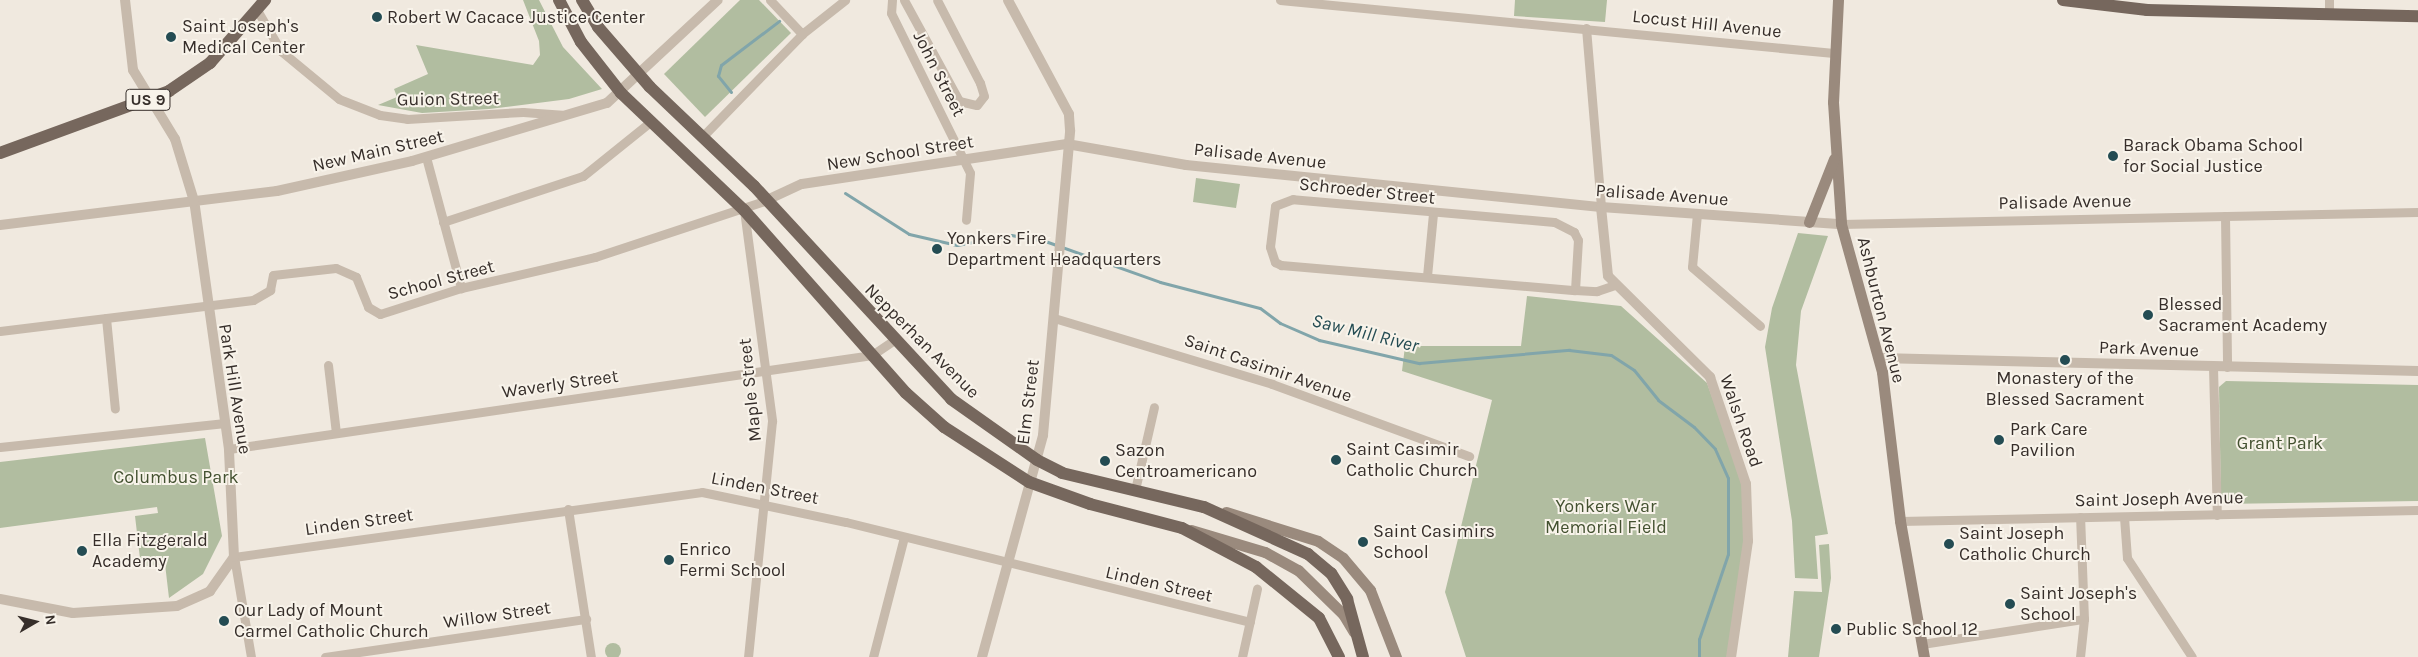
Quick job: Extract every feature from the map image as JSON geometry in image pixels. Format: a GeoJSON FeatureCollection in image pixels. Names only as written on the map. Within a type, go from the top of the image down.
{"type":"FeatureCollection","features":[{"type":"Feature","properties":{"kind":"main road"},"geometry":{"type":"LineString","coordinates":[[560,0],[581,42],[622,93],[649,123],[744,210],[872,354],[944,427],[1028,482],[1090,504],[1229,539],[1298,570],[1343,614],[1365,657]]}},
{"type":"Feature","properties":{"kind":"main road","name":"Nepperhan Avenue"},"geometry":{"type":"LineString","coordinates":[[582,0],[598,27],[640,75],[767,200],[893,340],[951,399],[1037,460],[1101,485],[1135,490],[1204,507],[1318,541],[1343,558],[1370,590],[1396,657]]}},
{"type":"Feature","properties":{"kind":"main road","name":"Ashburton Avenue"},"geometry":{"type":"LineString","coordinates":[[1838,0],[1833,53],[1835,158],[1841,224],[1879,358],[1900,521],[1924,657]]}},
{"type":"Feature","properties":{"kind":"main road"},"geometry":{"type":"LineString","coordinates":[[2063,0],[2147,10],[2418,16]]}},
{"type":"Feature","properties":{"kind":"main road","name":"US 9"},"geometry":{"type":"LineString","coordinates":[[0,153],[150,100],[210,63],[261,5]]}},
{"type":"Feature","properties":{"kind":"main road"},"geometry":{"type":"LineString","coordinates":[[1809,222],[1835,158]]}},
{"type":"Feature","properties":{"kind":"main road"},"geometry":{"type":"LineString","coordinates":[[1204,507],[1279,538],[1325,566],[1347,599],[1365,657]]}},
{"type":"Feature","properties":{"kind":"main road"},"geometry":{"type":"LineString","coordinates":[[1182,528],[1256,567],[1302,600],[1334,640],[1339,657]]}},
{"type":"Feature","properties":{"kind":"street","name":"Park Hill Avenue"},"geometry":{"type":"LineString","coordinates":[[126,0],[128,56],[150,100],[175,139],[194,201],[206,306],[223,423],[229,449],[234,557]]}},
{"type":"Feature","properties":{"kind":"street","name":"New Main Street"},"geometry":{"type":"LineString","coordinates":[[0,225],[277,191],[426,158],[606,103],[622,93],[718,0]]}},
{"type":"Feature","properties":{"kind":"street"},"geometry":{"type":"LineString","coordinates":[[770,0],[802,34]]}},
{"type":"Feature","properties":{"kind":"street"},"geometry":{"type":"LineString","coordinates":[[702,137],[802,34],[845,0]]}},
{"type":"Feature","properties":{"kind":"street","name":"John Street"},"geometry":{"type":"LineString","coordinates":[[892,0],[891,13],[970,173],[966,220]]}},
{"type":"Feature","properties":{"kind":"street"},"geometry":{"type":"LineString","coordinates":[[904,0],[960,101],[977,105],[984,96],[980,83],[937,0]]}},
{"type":"Feature","properties":{"kind":"street"},"geometry":{"type":"LineString","coordinates":[[1008,0],[1069,114],[1067,144]]}},
{"type":"Feature","properties":{"kind":"street","name":"Locust Hill Avenue"},"geometry":{"type":"LineString","coordinates":[[1280,0],[1330,2],[1833,53]]}},
{"type":"Feature","properties":{"kind":"street"},"geometry":{"type":"LineString","coordinates":[[2329,0],[2329,15]]}},
{"type":"Feature","properties":{"kind":"street","name":"Guion Street"},"geometry":{"type":"LineString","coordinates":[[261,5],[288,57],[339,99],[380,115],[407,119],[523,112],[564,116]]}},
{"type":"Feature","properties":{"kind":"street"},"geometry":{"type":"LineString","coordinates":[[1586,28],[1601,208]]}},
{"type":"Feature","properties":{"kind":"street"},"geometry":{"type":"LineString","coordinates":[[443,222],[584,176],[649,123]]}},
{"type":"Feature","properties":{"kind":"street","name":"New School Street"},"geometry":{"type":"LineString","coordinates":[[744,210],[802,184],[1067,144]]}},
{"type":"Feature","properties":{"kind":"street","name":"Palisade Avenue"},"geometry":{"type":"LineString","coordinates":[[1067,144],[1186,166],[1601,208],[1841,224],[2418,212]]}},
{"type":"Feature","properties":{"kind":"street","name":"Elm Street"},"geometry":{"type":"LineString","coordinates":[[982,657],[1005,564],[1028,482],[1037,460],[1054,318],[1067,144]]}},
{"type":"Feature","properties":{"kind":"street"},"geometry":{"type":"LineString","coordinates":[[426,158],[461,288]]}},
{"type":"Feature","properties":{"kind":"street","name":"Schroeder Street"},"geometry":{"type":"LineString","coordinates":[[1574,290],[1578,240],[1565,225],[1433,214],[1293,199],[1278,202],[1272,216],[1271,256],[1281,265],[1574,290],[1597,291],[1614,285]]}},
{"type":"Feature","properties":{"kind":"street","name":"Walsh Road"},"geometry":{"type":"LineString","coordinates":[[1601,208],[1605,264],[1614,285],[1710,377],[1746,484],[1748,541],[1731,657]]}},
{"type":"Feature","properties":{"kind":"street","name":"School Street"},"geometry":{"type":"LineString","coordinates":[[0,331],[206,306],[261,297],[270,290],[273,275],[336,268],[356,277],[368,307],[380,314],[461,288],[595,257],[744,210]]}},
{"type":"Feature","properties":{"kind":"street","name":"Maple Street"},"geometry":{"type":"LineString","coordinates":[[744,210],[766,370],[772,434],[766,504],[748,657]]}},
{"type":"Feature","properties":{"kind":"street"},"geometry":{"type":"LineString","coordinates":[[1427,276],[1433,214]]}},
{"type":"Feature","properties":{"kind":"street"},"geometry":{"type":"LineString","coordinates":[[1697,214],[1692,268],[1760,326]]}},
{"type":"Feature","properties":{"kind":"street"},"geometry":{"type":"LineString","coordinates":[[2225,216],[2227,367]]}},
{"type":"Feature","properties":{"kind":"street"},"geometry":{"type":"LineString","coordinates":[[106,318],[115,409]]}},
{"type":"Feature","properties":{"kind":"street","name":"Saint Casimir Avenue"},"geometry":{"type":"LineString","coordinates":[[1054,318],[1272,384],[1470,456]]}},
{"type":"Feature","properties":{"kind":"street","name":"Waverly Street"},"geometry":{"type":"LineString","coordinates":[[229,449],[872,354],[893,340]]}},
{"type":"Feature","properties":{"kind":"street","name":"Park Avenue"},"geometry":{"type":"LineString","coordinates":[[1879,358],[2418,371]]}},
{"type":"Feature","properties":{"kind":"street"},"geometry":{"type":"LineString","coordinates":[[328,365],[336,433]]}},
{"type":"Feature","properties":{"kind":"street"},"geometry":{"type":"LineString","coordinates":[[2213,367],[2217,515]]}},
{"type":"Feature","properties":{"kind":"street"},"geometry":{"type":"LineString","coordinates":[[1135,490],[1154,407]]}},
{"type":"Feature","properties":{"kind":"street"},"geometry":{"type":"LineString","coordinates":[[0,447],[223,423]]}},
{"type":"Feature","properties":{"kind":"street","name":"Linden Street"},"geometry":{"type":"LineString","coordinates":[[234,557],[568,509],[702,492],[766,504],[904,537],[1005,564],[1250,622]]}},
{"type":"Feature","properties":{"kind":"street"},"geometry":{"type":"LineString","coordinates":[[568,509],[591,657]]}},
{"type":"Feature","properties":{"kind":"street","name":"Saint Joseph Avenue"},"geometry":{"type":"LineString","coordinates":[[1900,521],[2418,510]]}},
{"type":"Feature","properties":{"kind":"street"},"geometry":{"type":"LineString","coordinates":[[2080,517],[2084,619],[2080,657]]}},
{"type":"Feature","properties":{"kind":"street"},"geometry":{"type":"LineString","coordinates":[[2124,517],[2127,558],[2192,657]]}},
{"type":"Feature","properties":{"kind":"street"},"geometry":{"type":"LineString","coordinates":[[873,657],[904,537]]}},
{"type":"Feature","properties":{"kind":"street"},"geometry":{"type":"LineString","coordinates":[[0,600],[73,613],[177,606],[210,591],[234,557]]}},
{"type":"Feature","properties":{"kind":"street"},"geometry":{"type":"LineString","coordinates":[[234,557],[252,657]]}},
{"type":"Feature","properties":{"kind":"street"},"geometry":{"type":"LineString","coordinates":[[1242,657],[1257,589]]}},
{"type":"Feature","properties":{"kind":"street","name":"Willow Street"},"geometry":{"type":"LineString","coordinates":[[325,657],[586,619]]}},
{"type":"Feature","properties":{"kind":"street"},"geometry":{"type":"LineString","coordinates":[[1922,644],[2084,619]]}},
{"type":"Feature","properties":{"kind":"green space"},"geometry":{"type":"Polygon","coordinates":[[[523,0],[539,0],[563,47],[602,89],[569,99],[489,109],[422,113],[378,105],[397,97],[394,89],[428,74],[416,45],[533,65],[540,55],[539,41],[523,0]]]}},
{"type":"Feature","properties":{"kind":"green space"},"geometry":{"type":"Polygon","coordinates":[[[740,0],[759,0],[791,33],[705,117],[664,74],[740,0]]]}},
{"type":"Feature","properties":{"kind":"green space"},"geometry":{"type":"Polygon","coordinates":[[[1515,0],[1607,0],[1605,22],[1514,16],[1515,0]]]}},
{"type":"Feature","properties":{"kind":"green space"},"geometry":{"type":"Polygon","coordinates":[[[1196,178],[1240,184],[1236,208],[1193,202],[1196,178]]]}},
{"type":"Feature","properties":{"kind":"green space"},"geometry":{"type":"Polygon","coordinates":[[[1798,233],[1828,236],[1801,311],[1796,365],[1828,534],[1815,536],[1818,579],[1795,578],[1792,521],[1765,347],[1772,308],[1798,233]]]}},
{"type":"Feature","properties":{"kind":"green space","name":"Yonkers War Memorial Field"},"geometry":{"type":"Polygon","coordinates":[[[1527,296],[1621,306],[1707,383],[1744,485],[1744,551],[1727,657],[1466,657],[1445,592],[1492,400],[1402,371],[1405,346],[1521,346],[1527,296]]]}},
{"type":"Feature","properties":{"kind":"green space","name":"Grant Park"},"geometry":{"type":"Polygon","coordinates":[[[2226,381],[2418,385],[2418,501],[2221,504],[2219,387],[2226,381]]]}},
{"type":"Feature","properties":{"kind":"green space","name":"Columbus Park"},"geometry":{"type":"Polygon","coordinates":[[[205,438],[222,536],[203,574],[169,598],[165,564],[141,567],[135,516],[158,513],[157,507],[0,528],[0,462],[205,438]]]}},
{"type":"Feature","properties":{"kind":"green space"},"geometry":{"type":"Polygon","coordinates":[[[1829,544],[1831,578],[1819,657],[1788,657],[1794,591],[1822,592],[1819,545],[1829,544]]]}},
{"type":"Feature","properties":{"kind":"green space"},"geometry":{"type":"Polygon","coordinates":[[[610,643],[616,643],[621,648],[619,657],[610,659],[605,654],[605,648],[610,643]]]}},
{"type":"Feature","properties":{"kind":"waterway","name":"Saw Mill River"},"geometry":{"type":"LineString","coordinates":[[731,92],[718,76],[721,65],[779,21]]}},
{"type":"Feature","properties":{"kind":"waterway","name":"Saw Mill River"},"geometry":{"type":"LineString","coordinates":[[845,193],[909,234],[957,245],[1011,235],[1045,241],[1160,282],[1260,308],[1280,323],[1319,340],[1419,363],[1569,350],[1611,355],[1634,370],[1658,400],[1694,427],[1715,449],[1728,478],[1728,554],[1699,639],[1699,657]]}},
{"type":"Feature","properties":{"kind":"place","name":"Robert W Cacace Justice Center"},"geometry":{"type":"Point","coordinates":[377,17]}},
{"type":"Feature","properties":{"kind":"place","name":"Saint Joseph's Medical Center"},"geometry":{"type":"Point","coordinates":[171,37]}},
{"type":"Feature","properties":{"kind":"place","name":"Barack Obama School for Social Justice"},"geometry":{"type":"Point","coordinates":[2113,156]}},
{"type":"Feature","properties":{"kind":"place","name":"Yonkers Fire Department Headquarters"},"geometry":{"type":"Point","coordinates":[937,249]}},
{"type":"Feature","properties":{"kind":"place","name":"Blessed Sacrament Academy"},"geometry":{"type":"Point","coordinates":[2148,315]}},
{"type":"Feature","properties":{"kind":"place","name":"Monastery of the Blessed Sacrament"},"geometry":{"type":"Point","coordinates":[2065,360]}},
{"type":"Feature","properties":{"kind":"place","name":"Park Care Pavilion"},"geometry":{"type":"Point","coordinates":[1999,440]}},
{"type":"Feature","properties":{"kind":"place","name":"Saint Casimir Catholic Church"},"geometry":{"type":"Point","coordinates":[1336,460]}},
{"type":"Feature","properties":{"kind":"place","name":"Sazon Centroamericano"},"geometry":{"type":"Point","coordinates":[1105,461]}},
{"type":"Feature","properties":{"kind":"place","name":"Saint Casimirs School"},"geometry":{"type":"Point","coordinates":[1363,542]}},
{"type":"Feature","properties":{"kind":"place","name":"Saint Joseph Catholic Church"},"geometry":{"type":"Point","coordinates":[1949,544]}},
{"type":"Feature","properties":{"kind":"place","name":"Ella Fitzgerald Academy"},"geometry":{"type":"Point","coordinates":[82,551]}},
{"type":"Feature","properties":{"kind":"place","name":"Enrico Fermi School"},"geometry":{"type":"Point","coordinates":[669,560]}},
{"type":"Feature","properties":{"kind":"place","name":"Saint Joseph's School"},"geometry":{"type":"Point","coordinates":[2010,604]}},
{"type":"Feature","properties":{"kind":"place","name":"Our Lady of Mount Carmel Catholic Church"},"geometry":{"type":"Point","coordinates":[224,621]}},
{"type":"Feature","properties":{"kind":"place","name":"Public School 12"},"geometry":{"type":"Point","coordinates":[1836,629]}}]}
